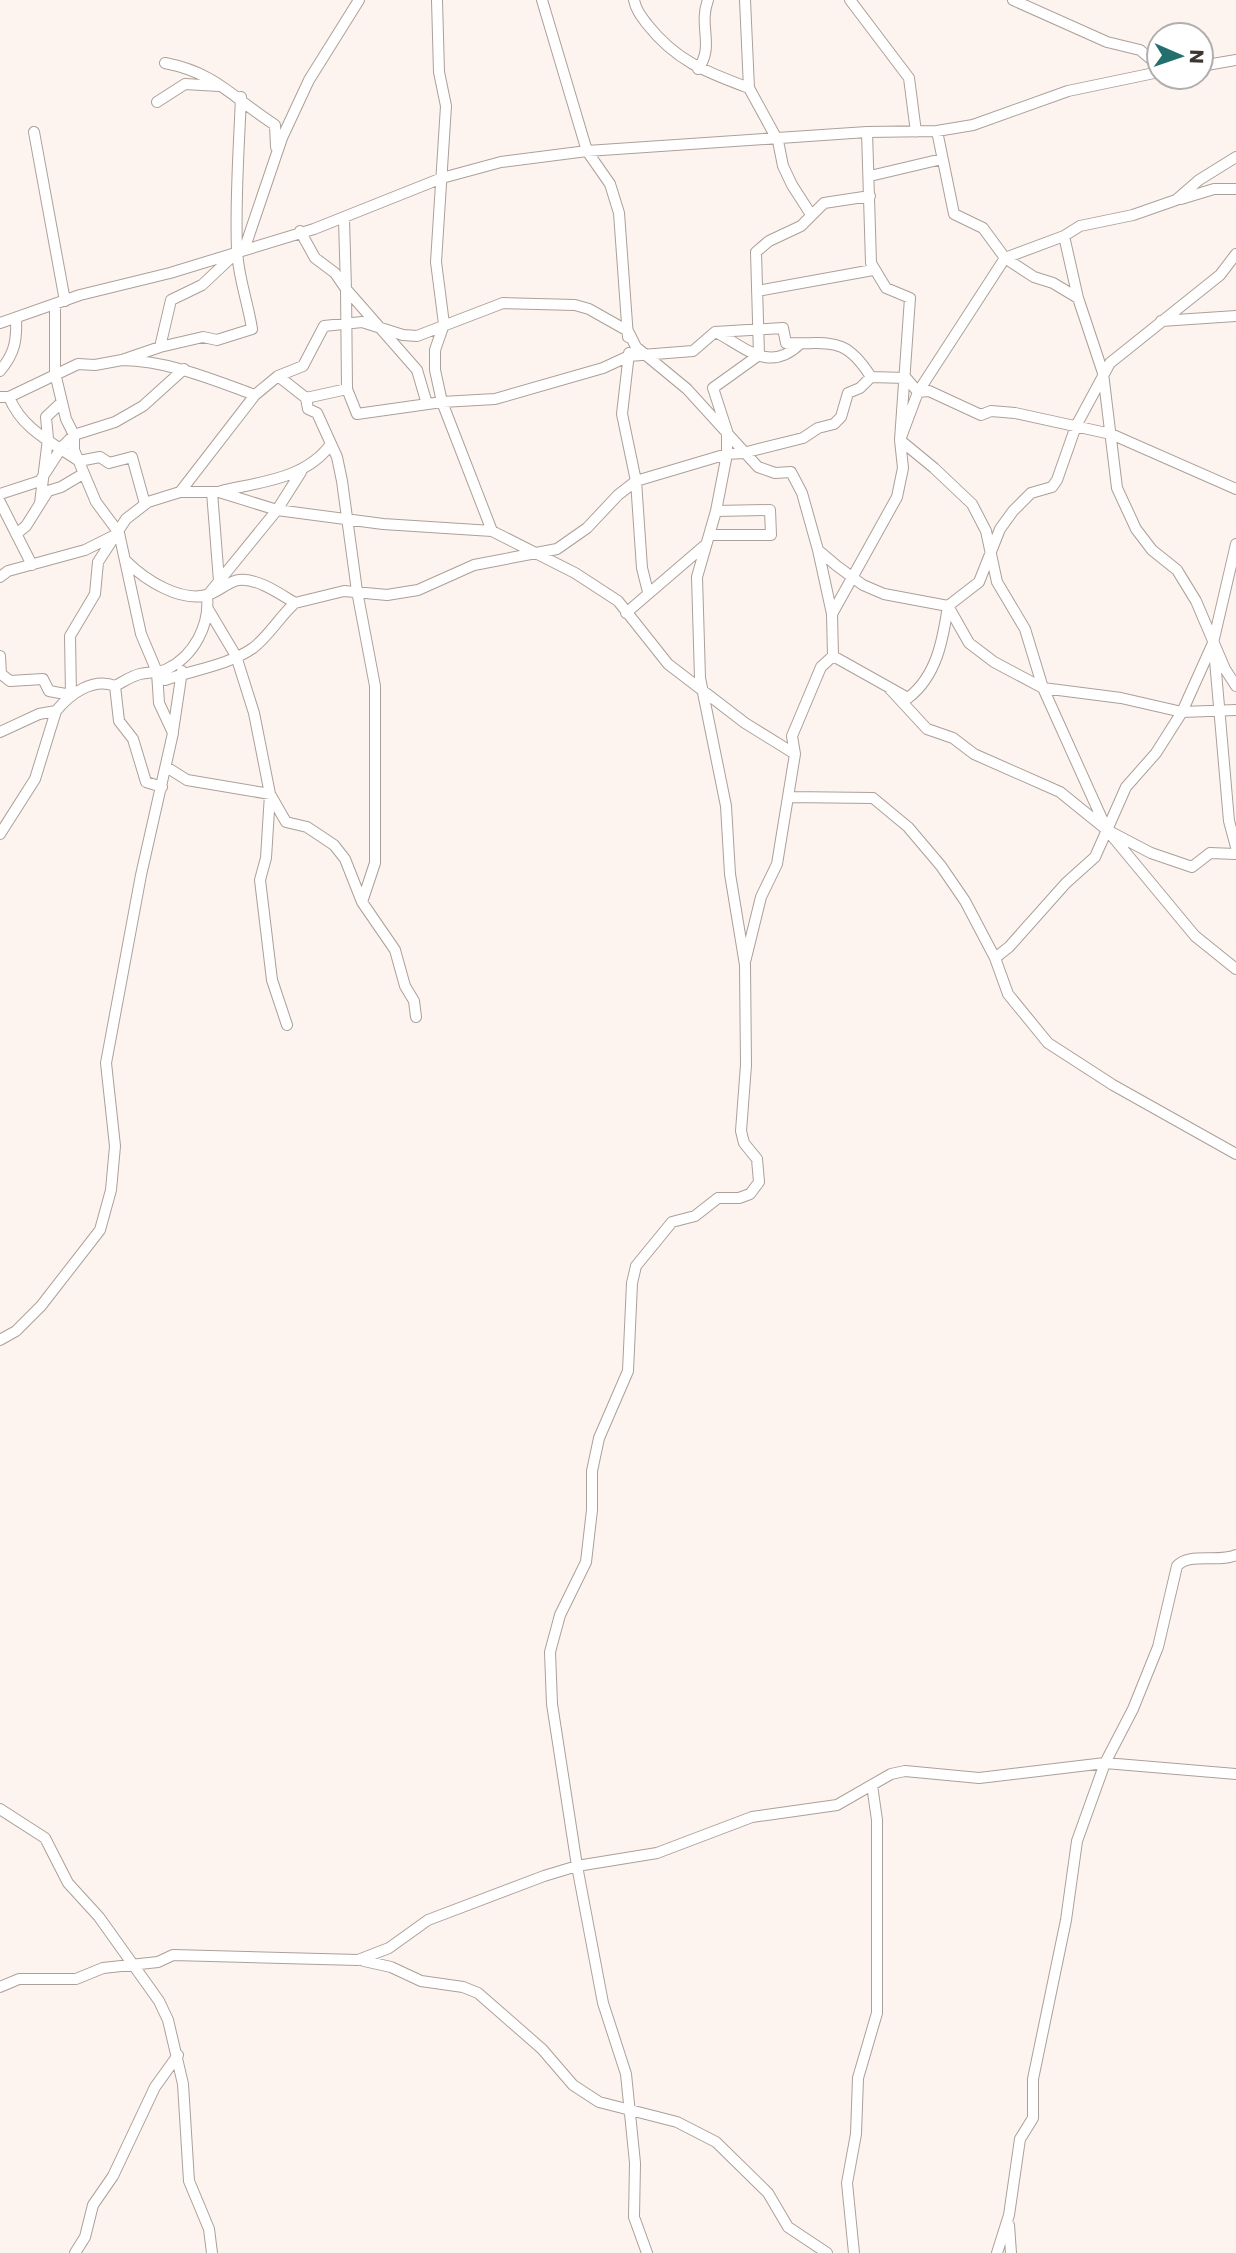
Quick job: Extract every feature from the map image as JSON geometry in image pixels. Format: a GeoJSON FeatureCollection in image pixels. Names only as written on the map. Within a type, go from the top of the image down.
{"type":"FeatureCollection","features":[{"type":"Feature","properties":{"kind":"street"},"geometry":{"type":"LineString","coordinates":[[160,347],[171,300],[202,285],[240,251],[276,163],[282,138],[309,80],[359,0]]}},
{"type":"Feature","properties":{"kind":"street"},"geometry":{"type":"LineString","coordinates":[[437,0],[439,72],[446,106],[436,262],[444,324],[435,350],[436,380],[492,531]]}},
{"type":"Feature","properties":{"kind":"street"},"geometry":{"type":"LineString","coordinates":[[542,0],[587,152],[610,184],[619,214],[629,356],[622,414],[636,481],[642,568],[648,592]]}},
{"type":"Feature","properties":{"kind":"street"},"geometry":{"type":"LineString","coordinates":[[634,0],[635,8],[663,43],[698,69],[749,88]]}},
{"type":"Feature","properties":{"kind":"street"},"geometry":{"type":"LineString","coordinates":[[698,69],[707,56],[704,10],[708,0]]}},
{"type":"Feature","properties":{"kind":"street"},"geometry":{"type":"LineString","coordinates":[[745,0],[749,88],[778,141],[783,166],[810,213]]}},
{"type":"Feature","properties":{"kind":"street"},"geometry":{"type":"LineString","coordinates":[[850,0],[909,78],[916,132]]}},
{"type":"Feature","properties":{"kind":"street"},"geometry":{"type":"LineString","coordinates":[[1013,0],[1107,42],[1140,50],[1145,55]]}},
{"type":"Feature","properties":{"kind":"street"},"geometry":{"type":"LineString","coordinates":[[1215,64],[1236,60]]}},
{"type":"Feature","properties":{"kind":"street"},"geometry":{"type":"LineString","coordinates":[[165,63],[188,67],[226,86],[275,125],[276,163]]}},
{"type":"Feature","properties":{"kind":"street"},"geometry":{"type":"LineString","coordinates":[[0,323],[344,219],[442,178],[501,162],[587,152],[778,141],[867,132],[937,131],[972,125],[1068,90],[1145,72]]}},
{"type":"Feature","properties":{"kind":"street"},"geometry":{"type":"LineString","coordinates":[[157,102],[185,84],[226,86]]}},
{"type":"Feature","properties":{"kind":"street"},"geometry":{"type":"LineString","coordinates":[[145,504],[132,457],[109,463],[100,457],[86,462],[79,461],[62,447],[27,427],[5,397],[78,363],[94,365],[121,360],[160,347],[203,337],[217,340],[252,329],[247,297],[240,284],[240,97]]}},
{"type":"Feature","properties":{"kind":"street"},"geometry":{"type":"LineString","coordinates":[[937,131],[954,214],[983,228],[1005,257],[1034,277],[1053,283],[1078,298]]}},
{"type":"Feature","properties":{"kind":"street"},"geometry":{"type":"LineString","coordinates":[[34,132],[60,303],[55,373],[74,435],[74,450],[83,474],[96,502],[119,533],[141,634],[157,672],[159,703],[173,733]]}},
{"type":"Feature","properties":{"kind":"street"},"geometry":{"type":"LineString","coordinates":[[832,614],[897,497],[903,468],[900,440],[910,298],[886,288],[873,270],[867,132]]}},
{"type":"Feature","properties":{"kind":"street"},"geometry":{"type":"LineString","coordinates":[[1176,200],[1199,180],[1236,158]]}},
{"type":"Feature","properties":{"kind":"street"},"geometry":{"type":"LineString","coordinates":[[870,176],[942,159]]}},
{"type":"Feature","properties":{"kind":"street"},"geometry":{"type":"LineString","coordinates":[[900,440],[918,392],[1005,257],[1064,236],[1080,226],[1133,215],[1214,190],[1236,189]]}},
{"type":"Feature","properties":{"kind":"street"},"geometry":{"type":"LineString","coordinates":[[759,355],[756,252],[769,241],[801,226],[810,213],[824,203],[870,196]]}},
{"type":"Feature","properties":{"kind":"street"},"geometry":{"type":"LineString","coordinates":[[344,219],[348,324],[347,389],[357,414],[442,402],[495,399],[603,368],[629,356],[693,351],[715,332],[757,327],[783,328],[786,343],[835,342],[861,362],[871,377]]}},
{"type":"Feature","properties":{"kind":"street"},"geometry":{"type":"LineString","coordinates":[[300,231],[315,258],[335,273],[417,370],[427,404]]}},
{"type":"Feature","properties":{"kind":"street"},"geometry":{"type":"LineString","coordinates":[[1064,236],[1078,298],[1103,376],[1117,488],[1127,511],[1152,550],[1177,570],[1196,601],[1213,643],[1236,686]]}},
{"type":"Feature","properties":{"kind":"street"},"geometry":{"type":"LineString","coordinates":[[833,656],[908,698],[919,690],[943,645],[948,606],[979,582],[992,555],[1000,529],[1013,510],[1031,493],[1052,487],[1057,480],[1076,426],[1110,363],[1220,275],[1236,254]]}},
{"type":"Feature","properties":{"kind":"street"},"geometry":{"type":"LineString","coordinates":[[757,291],[873,270]]}},
{"type":"Feature","properties":{"kind":"street"},"geometry":{"type":"LineString","coordinates":[[180,492],[255,395],[278,376],[303,366],[324,326],[362,322],[382,330],[417,336],[503,303],[575,305],[589,309],[628,331],[636,347],[687,389],[758,467],[775,473],[791,472],[802,493],[832,614],[833,656],[821,667],[792,736],[795,754],[777,864],[761,897],[745,965]]}},
{"type":"Feature","properties":{"kind":"street"},"geometry":{"type":"LineString","coordinates":[[1161,321],[1236,316]]}},
{"type":"Feature","properties":{"kind":"street"},"geometry":{"type":"LineString","coordinates":[[0,371],[9,360],[18,337],[16,318]]}},
{"type":"Feature","properties":{"kind":"street"},"geometry":{"type":"LineString","coordinates":[[715,332],[759,355],[776,360],[789,355],[800,344]]}},
{"type":"Feature","properties":{"kind":"street"},"geometry":{"type":"LineString","coordinates":[[647,2253],[634,2217],[635,2163],[626,2074],[603,2003],[577,1866],[552,1704],[550,1652],[559,1615],[586,1562],[592,1510],[592,1471],[598,1438],[628,1371],[632,1283],[636,1266],[672,1222],[695,1216],[718,1198],[739,1198],[750,1194],[759,1182],[757,1159],[744,1143],[741,1131],[746,1065],[745,965],[730,874],[726,806],[699,678],[696,595],[697,577],[716,511],[727,454],[727,431],[713,388],[759,355]]}},
{"type":"Feature","properties":{"kind":"street"},"geometry":{"type":"LineString","coordinates":[[121,360],[152,361],[170,368],[184,369],[255,395]]}},
{"type":"Feature","properties":{"kind":"street"},"geometry":{"type":"LineString","coordinates":[[0,494],[40,481],[62,447],[74,435],[114,422],[143,406],[184,369]]}},
{"type":"Feature","properties":{"kind":"street"},"geometry":{"type":"LineString","coordinates":[[278,376],[306,398],[308,409],[317,413],[337,457],[357,592],[375,686],[375,863],[362,902]]}},
{"type":"Feature","properties":{"kind":"street"},"geometry":{"type":"LineString","coordinates":[[157,672],[165,680],[236,656],[264,638],[279,617],[295,603],[344,591],[387,595],[418,590],[474,565],[491,564],[536,551],[557,550],[587,528],[618,495],[636,481],[727,454],[743,453],[803,438],[818,428],[834,424],[841,417],[848,393],[871,377],[906,378],[918,392]]}},
{"type":"Feature","properties":{"kind":"street"},"geometry":{"type":"LineString","coordinates":[[306,398],[347,389]]}},
{"type":"Feature","properties":{"kind":"street"},"geometry":{"type":"LineString","coordinates":[[918,392],[929,391],[981,415],[991,411],[1015,413],[1111,434],[1236,489]]}},
{"type":"Feature","properties":{"kind":"street"},"geometry":{"type":"LineString","coordinates":[[40,503],[40,481],[48,439],[46,417],[62,402]]}},
{"type":"Feature","properties":{"kind":"street"},"geometry":{"type":"LineString","coordinates":[[900,440],[972,505],[986,531],[997,582],[1025,629],[1043,688],[1107,831],[1151,853],[1192,867],[1210,853],[1236,854]]}},
{"type":"Feature","properties":{"kind":"street"},"geometry":{"type":"LineString","coordinates":[[0,1340],[16,1331],[41,1306],[100,1230],[111,1190],[115,1146],[106,1063],[141,875],[168,768],[185,658],[202,632],[208,610],[207,596],[277,510],[301,472],[331,444]]}},
{"type":"Feature","properties":{"kind":"street"},"geometry":{"type":"LineString","coordinates":[[71,695],[70,636],[96,594],[98,562],[126,519],[145,504],[180,492],[216,492],[301,472]]}},
{"type":"Feature","properties":{"kind":"street"},"geometry":{"type":"LineString","coordinates":[[16,534],[26,526],[48,491],[83,474]]}},
{"type":"Feature","properties":{"kind":"street"},"geometry":{"type":"LineString","coordinates":[[216,492],[277,510],[347,517],[383,524],[492,531],[536,551],[601,588],[618,601],[667,664],[703,693],[795,754]]}},
{"type":"Feature","properties":{"kind":"street"},"geometry":{"type":"LineString","coordinates":[[216,492],[219,581]]}},
{"type":"Feature","properties":{"kind":"street"},"geometry":{"type":"LineString","coordinates":[[0,502],[4,517],[32,565]]}},
{"type":"Feature","properties":{"kind":"street"},"geometry":{"type":"LineString","coordinates":[[709,535],[771,535],[769,510],[716,511]]}},
{"type":"Feature","properties":{"kind":"street"},"geometry":{"type":"LineString","coordinates":[[0,576],[85,550],[119,533]]}},
{"type":"Feature","properties":{"kind":"street"},"geometry":{"type":"LineString","coordinates":[[995,958],[1095,857],[1126,787],[1156,753],[1182,712],[1213,643],[1236,544]]}},
{"type":"Feature","properties":{"kind":"street"},"geometry":{"type":"LineString","coordinates":[[626,613],[704,546]]}},
{"type":"Feature","properties":{"kind":"street"},"geometry":{"type":"LineString","coordinates":[[818,550],[853,578],[884,594],[948,606],[969,643],[994,662],[1043,688],[1121,698],[1182,712],[1236,710]]}},
{"type":"Feature","properties":{"kind":"street"},"geometry":{"type":"LineString","coordinates":[[124,559],[151,583],[172,591],[207,596],[239,580],[260,584],[295,603]]}},
{"type":"Feature","properties":{"kind":"street"},"geometry":{"type":"LineString","coordinates":[[208,610],[236,656],[254,713],[270,794],[266,858],[260,880],[272,980],[287,1025]]}},
{"type":"Feature","properties":{"kind":"street"},"geometry":{"type":"LineString","coordinates":[[1213,643],[1229,821],[1236,847]]}},
{"type":"Feature","properties":{"kind":"street"},"geometry":{"type":"LineString","coordinates":[[0,656],[1,674],[10,681],[43,679],[48,691],[71,695]]}},
{"type":"Feature","properties":{"kind":"street"},"geometry":{"type":"LineString","coordinates":[[0,834],[35,779],[56,712],[71,695],[105,682],[115,686],[138,674],[157,672],[185,658]]}},
{"type":"Feature","properties":{"kind":"street"},"geometry":{"type":"LineString","coordinates":[[115,686],[119,721],[133,739],[141,775],[146,782],[162,787]]}},
{"type":"Feature","properties":{"kind":"street"},"geometry":{"type":"LineString","coordinates":[[890,689],[927,729],[953,738],[974,754],[1060,792],[1107,831],[1195,936],[1236,969]]}},
{"type":"Feature","properties":{"kind":"street"},"geometry":{"type":"LineString","coordinates":[[0,732],[39,714],[56,712]]}},
{"type":"Feature","properties":{"kind":"street"},"geometry":{"type":"LineString","coordinates":[[168,768],[187,780],[270,794]]}},
{"type":"Feature","properties":{"kind":"street"},"geometry":{"type":"LineString","coordinates":[[270,794],[286,822],[307,827],[334,845],[345,859],[362,902],[395,950],[404,986],[414,1001],[416,1017]]}},
{"type":"Feature","properties":{"kind":"street"},"geometry":{"type":"LineString","coordinates":[[789,797],[873,798],[908,827],[941,866],[965,901],[995,958],[1008,994],[1048,1043],[1113,1085],[1236,1154]]}},
{"type":"Feature","properties":{"kind":"street"},"geometry":{"type":"LineString","coordinates":[[997,2253],[1009,2215],[1020,2139],[1033,2119],[1033,2079],[1066,1920],[1074,1853],[1105,1763],[1132,1709],[1158,1647],[1177,1566],[1184,1560],[1227,1559],[1236,1555]]}},
{"type":"Feature","properties":{"kind":"street"},"geometry":{"type":"LineString","coordinates":[[358,1960],[389,1948],[428,1920],[577,1866],[657,1853],[752,1816],[837,1805],[872,1785],[905,1771],[979,1777],[1105,1763],[1236,1774]]}},
{"type":"Feature","properties":{"kind":"street"},"geometry":{"type":"LineString","coordinates":[[854,2253],[847,2183],[856,2134],[858,2078],[877,2013],[877,1821],[872,1785]]}},
{"type":"Feature","properties":{"kind":"street"},"geometry":{"type":"LineString","coordinates":[[0,1809],[45,1838],[68,1883],[134,1964],[159,2001],[178,2055],[183,2084],[189,2181],[209,2229],[212,2253]]}},
{"type":"Feature","properties":{"kind":"street"},"geometry":{"type":"LineString","coordinates":[[0,1987],[19,1979],[76,1979],[103,1968],[159,1962],[173,1955],[358,1960],[391,1967],[421,1981],[463,1987],[478,1993],[542,2049],[573,2085],[599,2102],[629,2112],[677,2122],[716,2142],[768,2193],[788,2227],[827,2253]]}},
{"type":"Feature","properties":{"kind":"street"},"geometry":{"type":"LineString","coordinates":[[75,2253],[85,2238],[93,2204],[113,2176],[155,2087],[178,2055]]}},
{"type":"Feature","properties":{"kind":"street"},"geometry":{"type":"LineString","coordinates":[[1009,2215],[1012,2253]]}}]}
